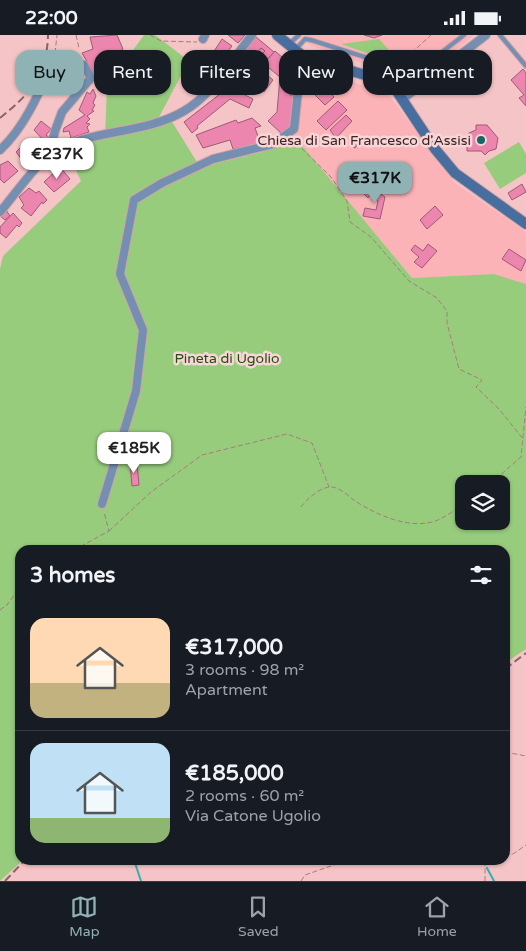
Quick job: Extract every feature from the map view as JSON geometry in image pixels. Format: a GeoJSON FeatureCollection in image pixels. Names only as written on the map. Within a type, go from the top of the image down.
{"type":"FeatureCollection","features":[{"type":"Feature","properties":{"kind":"street"},"geometry":{"type":"LineString","coordinates":[[0,212],[49,155],[81,142],[163,122],[186,111],[203,96],[252,35]]}},
{"type":"Feature","properties":{"kind":"street"},"geometry":{"type":"LineString","coordinates":[[277,35],[296,50]]}},
{"type":"Feature","properties":{"kind":"street"},"geometry":{"type":"LineString","coordinates":[[404,99],[486,35]]}},
{"type":"Feature","properties":{"kind":"street"},"geometry":{"type":"LineString","coordinates":[[84,65],[90,78],[84,86]]}},
{"type":"Feature","properties":{"kind":"street"},"geometry":{"type":"LineString","coordinates":[[353,72],[382,81],[396,90],[404,99],[435,149],[455,173],[526,224]]}},
{"type":"Feature","properties":{"kind":"street"},"geometry":{"type":"LineString","coordinates":[[0,150],[16,132],[37,95]]}},
{"type":"Feature","properties":{"kind":"street"},"geometry":{"type":"LineString","coordinates":[[49,155],[54,131],[62,113],[76,95]]}},
{"type":"Feature","properties":{"kind":"street"},"geometry":{"type":"LineString","coordinates":[[102,504],[136,391],[143,329],[120,274],[134,200],[162,183],[199,165],[223,156],[262,149],[287,135],[294,129],[298,95]]}},
{"type":"Feature","properties":{"kind":"lane"},"geometry":{"type":"LineString","coordinates":[[293,47],[298,35]]}},
{"type":"Feature","properties":{"kind":"lane"},"geometry":{"type":"LineString","coordinates":[[293,47],[307,35]]}},
{"type":"Feature","properties":{"kind":"lane"},"geometry":{"type":"LineString","coordinates":[[293,47],[305,39],[311,40],[415,73],[464,35]]}},
{"type":"Feature","properties":{"kind":"lane"},"geometry":{"type":"LineString","coordinates":[[500,35],[526,66]]}},
{"type":"Feature","properties":{"kind":"path"},"geometry":{"type":"LineString","coordinates":[[55,50],[58,35]]}},
{"type":"Feature","properties":{"kind":"path"},"geometry":{"type":"LineString","coordinates":[[76,35],[79,48]]}},
{"type":"Feature","properties":{"kind":"path"},"geometry":{"type":"LineString","coordinates":[[150,35],[161,41],[177,43],[192,43],[204,37]]}},
{"type":"Feature","properties":{"kind":"path"},"geometry":{"type":"LineString","coordinates":[[415,50],[431,35]]}},
{"type":"Feature","properties":{"kind":"path"},"geometry":{"type":"LineString","coordinates":[[287,135],[331,177],[347,201],[350,222],[371,237],[409,281],[437,298],[447,311],[447,323],[459,369],[482,380],[476,387],[499,409],[524,440]]}},
{"type":"Feature","properties":{"kind":"path"},"geometry":{"type":"LineString","coordinates":[[500,475],[521,457],[526,407]]}},
{"type":"Feature","properties":{"kind":"path"},"geometry":{"type":"LineString","coordinates":[[83,545],[109,531],[151,492],[202,455],[256,439],[287,433],[312,443],[329,487]]}},
{"type":"Feature","properties":{"kind":"path"},"geometry":{"type":"LineString","coordinates":[[301,507],[319,491],[329,487],[340,489],[355,501],[394,521],[416,523],[437,521],[455,510]]}},
{"type":"Feature","properties":{"kind":"path"},"geometry":{"type":"LineString","coordinates":[[102,504],[109,531]]}},
{"type":"Feature","properties":{"kind":"path"},"geometry":{"type":"LineString","coordinates":[[0,610],[15,593]]}},
{"type":"Feature","properties":{"kind":"path"},"geometry":{"type":"LineString","coordinates":[[510,754],[526,756]]}},
{"type":"Feature","properties":{"kind":"path"},"geometry":{"type":"LineString","coordinates":[[510,854],[526,845]]}},
{"type":"Feature","properties":{"kind":"path"},"geometry":{"type":"LineString","coordinates":[[301,881],[306,875],[334,865]]}},
{"type":"Feature","properties":{"kind":"path"},"geometry":{"type":"LineString","coordinates":[[485,865],[485,881]]}},
{"type":"Feature","properties":{"kind":"shaded area"},"geometry":{"type":"Polygon","coordinates":[[[302,35],[474,35],[456,50],[363,50],[363,63],[353,60],[353,50],[323,50],[311,46],[302,35]]]}},
{"type":"Feature","properties":{"kind":"shaded area"},"geometry":{"type":"Polygon","coordinates":[[[353,82],[363,86],[363,95],[389,95],[455,183],[526,232],[526,284],[493,274],[412,278],[295,137],[298,95],[353,95],[353,82]]]}},
{"type":"Feature","properties":{"kind":"green space","name":"Pineta di Ugolio"},"geometry":{"type":"Polygon","coordinates":[[[144,35],[155,35],[181,55],[181,76],[171,95],[171,50],[133,50],[144,35]]]}},
{"type":"Feature","properties":{"kind":"green space"},"geometry":{"type":"Polygon","coordinates":[[[379,39],[389,50],[363,50],[363,52],[341,44],[379,39]]]}},
{"type":"Feature","properties":{"kind":"green space","name":"Pineta di Ugolio"},"geometry":{"type":"Polygon","coordinates":[[[107,95],[171,95],[159,117],[171,120],[200,167],[262,152],[295,137],[412,278],[494,274],[526,284],[526,649],[510,660],[510,545],[15,545],[15,865],[18,865],[0,881],[0,269],[3,256],[81,181],[69,155],[105,136],[107,95]]]}},
{"type":"Feature","properties":{"kind":"green space"},"geometry":{"type":"Polygon","coordinates":[[[519,142],[526,154],[526,173],[500,189],[484,163],[519,142]]]}},
{"type":"Feature","properties":{"kind":"building"},"geometry":{"type":"Polygon","coordinates":[[[117,35],[123,49],[94,50],[94,74],[84,56],[84,52],[93,49],[90,37],[117,35]]]}},
{"type":"Feature","properties":{"kind":"building"},"geometry":{"type":"Polygon","coordinates":[[[228,35],[245,35],[238,43],[228,35]]]}},
{"type":"Feature","properties":{"kind":"building"},"geometry":{"type":"Polygon","coordinates":[[[364,35],[382,35],[374,38],[364,35]]]}},
{"type":"Feature","properties":{"kind":"building"},"geometry":{"type":"Polygon","coordinates":[[[256,37],[274,52],[269,58],[269,50],[261,48],[260,50],[246,50],[256,37]]]}},
{"type":"Feature","properties":{"kind":"building"},"geometry":{"type":"Polygon","coordinates":[[[222,39],[232,46],[229,50],[215,50],[222,39]]]}},
{"type":"Feature","properties":{"kind":"building"},"geometry":{"type":"Polygon","coordinates":[[[275,51],[279,54],[279,76],[269,68],[269,58],[275,51]]]}},
{"type":"Feature","properties":{"kind":"building"},"geometry":{"type":"Polygon","coordinates":[[[523,69],[526,73],[526,106],[519,98],[524,95],[511,80],[523,69]]]}},
{"type":"Feature","properties":{"kind":"building"},"geometry":{"type":"Polygon","coordinates":[[[269,76],[273,80],[269,85],[269,76]]]}},
{"type":"Feature","properties":{"kind":"building"},"geometry":{"type":"Polygon","coordinates":[[[93,89],[96,96],[93,103],[95,105],[92,110],[94,111],[87,116],[90,119],[86,123],[90,124],[87,127],[89,132],[71,138],[69,131],[63,132],[64,128],[85,115],[79,110],[87,92],[90,94],[93,89]]]}},
{"type":"Feature","properties":{"kind":"building"},"geometry":{"type":"Polygon","coordinates":[[[279,89],[279,95],[294,95],[292,127],[282,134],[268,121],[277,112],[279,89]]]}},
{"type":"Feature","properties":{"kind":"building"},"geometry":{"type":"Polygon","coordinates":[[[219,95],[245,95],[253,99],[249,108],[230,99],[197,126],[198,128],[192,133],[184,122],[219,95]]]}},
{"type":"Feature","properties":{"kind":"building"},"geometry":{"type":"Polygon","coordinates":[[[315,95],[332,95],[334,97],[325,105],[315,95]]]}},
{"type":"Feature","properties":{"kind":"building"},"geometry":{"type":"Polygon","coordinates":[[[338,101],[347,110],[326,130],[317,121],[338,101]]]}},
{"type":"Feature","properties":{"kind":"building"},"geometry":{"type":"Polygon","coordinates":[[[346,115],[352,121],[336,138],[330,130],[346,115]]]}},
{"type":"Feature","properties":{"kind":"building"},"geometry":{"type":"Polygon","coordinates":[[[252,118],[261,126],[255,128],[261,144],[233,149],[230,140],[203,148],[196,135],[236,120],[238,123],[252,118]]]}},
{"type":"Feature","properties":{"kind":"building"},"geometry":{"type":"Polygon","coordinates":[[[41,121],[51,129],[46,135],[50,138],[46,143],[34,130],[41,121]]]}},
{"type":"Feature","properties":{"kind":"building","name":"Chiesa di San Francesco d'Assisi"},"geometry":{"type":"Polygon","coordinates":[[[476,125],[487,125],[498,138],[496,149],[489,151],[485,155],[481,151],[467,151],[467,145],[464,142],[469,133],[476,130],[476,125]]]}},
{"type":"Feature","properties":{"kind":"building"},"geometry":{"type":"Polygon","coordinates":[[[356,135],[362,139],[355,148],[349,144],[356,135]]]}},
{"type":"Feature","properties":{"kind":"building"},"geometry":{"type":"Polygon","coordinates":[[[26,142],[39,153],[27,166],[16,152],[26,142]]]}},
{"type":"Feature","properties":{"kind":"building"},"geometry":{"type":"Polygon","coordinates":[[[8,161],[18,171],[4,183],[0,179],[0,165],[8,161]]]}},
{"type":"Feature","properties":{"kind":"building"},"geometry":{"type":"Polygon","coordinates":[[[60,167],[70,179],[54,192],[44,182],[60,167]]]}},
{"type":"Feature","properties":{"kind":"building"},"geometry":{"type":"Polygon","coordinates":[[[522,184],[526,192],[512,200],[508,193],[522,184]]]}},
{"type":"Feature","properties":{"kind":"building"},"geometry":{"type":"Polygon","coordinates":[[[371,187],[385,197],[380,219],[363,216],[365,208],[376,210],[378,201],[371,194],[368,198],[364,194],[371,187]]]}},
{"type":"Feature","properties":{"kind":"building"},"geometry":{"type":"Polygon","coordinates":[[[29,188],[36,193],[39,191],[47,200],[43,204],[42,202],[31,216],[21,208],[24,205],[19,197],[29,188]]]}},
{"type":"Feature","properties":{"kind":"building"},"geometry":{"type":"Polygon","coordinates":[[[435,206],[443,215],[427,229],[420,220],[435,206]]]}},
{"type":"Feature","properties":{"kind":"building"},"geometry":{"type":"Polygon","coordinates":[[[6,210],[10,216],[5,220],[0,216],[6,210]]]}},
{"type":"Feature","properties":{"kind":"building"},"geometry":{"type":"Polygon","coordinates":[[[13,213],[22,223],[19,227],[17,225],[6,238],[0,233],[0,227],[13,213]]]}},
{"type":"Feature","properties":{"kind":"building"},"geometry":{"type":"Polygon","coordinates":[[[428,244],[437,251],[422,268],[414,262],[419,257],[411,250],[415,245],[423,251],[428,244]]]}},
{"type":"Feature","properties":{"kind":"building"},"geometry":{"type":"Polygon","coordinates":[[[509,249],[526,260],[521,271],[502,259],[509,249]]]}},
{"type":"Feature","properties":{"kind":"building"},"geometry":{"type":"Polygon","coordinates":[[[130,463],[137,463],[139,485],[132,486],[130,463]]]}},
{"type":"Feature","properties":{"kind":"waterway"},"geometry":{"type":"LineString","coordinates":[[136,865],[141,881]]}},
{"type":"Feature","properties":{"kind":"waterway"},"geometry":{"type":"LineString","coordinates":[[487,868],[494,881]]}},
{"type":"Feature","properties":{"kind":"railway"},"geometry":{"type":"LineString","coordinates":[[0,118],[20,101],[35,83],[44,61],[48,35]]}},
{"type":"Feature","properties":{"kind":"railway"},"geometry":{"type":"LineString","coordinates":[[510,665],[526,653]]}},
{"type":"Feature","properties":{"kind":"railway"},"geometry":{"type":"LineString","coordinates":[[5,881],[20,865]]}},
{"type":"Feature","properties":{"kind":"place","name":"Chiesa di San Francesco d'Assisi"},"geometry":{"type":"Point","coordinates":[481,140]}}]}
